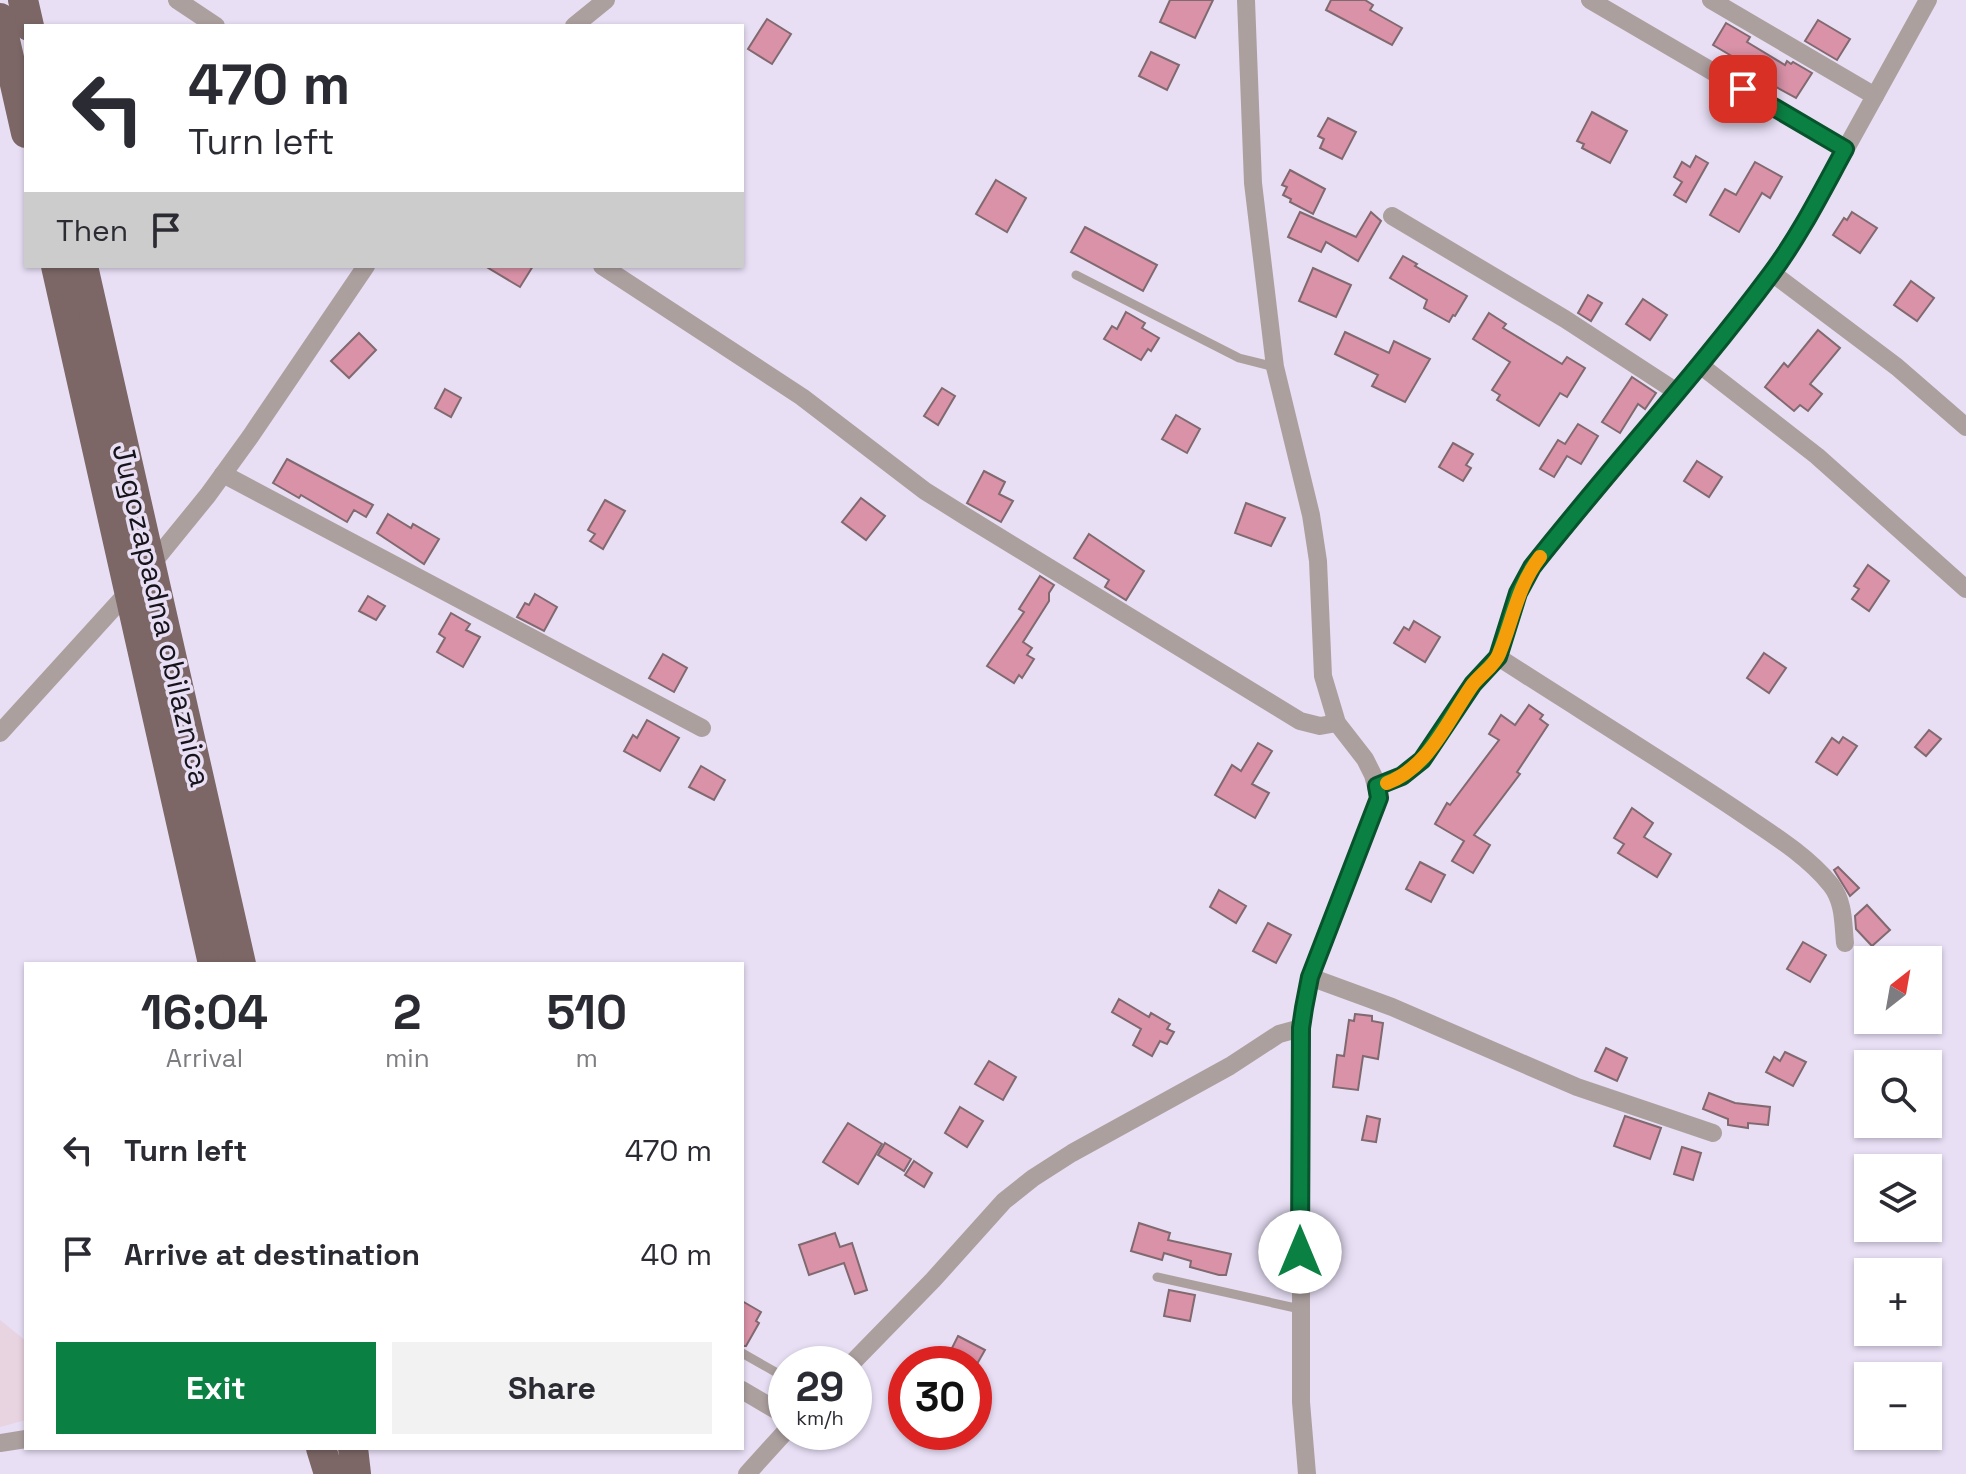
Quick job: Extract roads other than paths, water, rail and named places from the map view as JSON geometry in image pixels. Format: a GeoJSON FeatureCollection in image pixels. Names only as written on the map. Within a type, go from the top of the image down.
{"type":"FeatureCollection","features":[{"type":"Feature","properties":{"kind":"main road"},"geometry":{"type":"LineString","coordinates":[[23,0],[29,24]]}},
{"type":"Feature","properties":{"kind":"main road"},"geometry":{"type":"LineString","coordinates":[[0,18],[24,124]]}},
{"type":"Feature","properties":{"kind":"main road","name":"Jugozapadna obilaznica"},"geometry":{"type":"LineString","coordinates":[[56,268],[213,962]]}},
{"type":"Feature","properties":{"kind":"main road","name":"Jugozapadna obilaznica"},"geometry":{"type":"LineString","coordinates":[[83,268],[241,962]]}},
{"type":"Feature","properties":{"kind":"main road"},"geometry":{"type":"LineString","coordinates":[[322,1450],[329,1474]]}},
{"type":"Feature","properties":{"kind":"main road"},"geometry":{"type":"LineString","coordinates":[[353,1450],[356,1474]]}},
{"type":"Feature","properties":{"kind":"street"},"geometry":{"type":"LineString","coordinates":[[177,0],[213,24]]}},
{"type":"Feature","properties":{"kind":"street"},"geometry":{"type":"LineString","coordinates":[[576,24],[606,0]]}},
{"type":"Feature","properties":{"kind":"street"},"geometry":{"type":"LineString","coordinates":[[1246,0],[1253,183],[1275,367],[1311,515],[1318,561],[1323,676],[1337,723],[1365,759],[1379,798],[1310,977],[1301,1028],[1301,1402],[1307,1474]]}},
{"type":"Feature","properties":{"kind":"street"},"geometry":{"type":"LineString","coordinates":[[1590,0],[1845,149]]}},
{"type":"Feature","properties":{"kind":"street"},"geometry":{"type":"LineString","coordinates":[[1711,0],[1875,96]]}},
{"type":"Feature","properties":{"kind":"street"},"geometry":{"type":"LineString","coordinates":[[1377,786],[1402,776],[1422,760],[1473,684],[1498,657],[1518,593],[1532,567],[1700,365],[1772,273],[1807,219],[1928,0]]}},
{"type":"Feature","properties":{"kind":"street"},"geometry":{"type":"LineString","coordinates":[[1392,216],[1565,319],[1677,392]]}},
{"type":"Feature","properties":{"kind":"street"},"geometry":{"type":"LineString","coordinates":[[151,565],[223,474],[365,268]]}},
{"type":"Feature","properties":{"kind":"street"},"geometry":{"type":"LineString","coordinates":[[605,268],[802,397],[925,491],[965,516],[1300,721],[1320,726],[1337,723]]}},
{"type":"Feature","properties":{"kind":"street"},"geometry":{"type":"LineString","coordinates":[[1772,273],[1897,367],[1966,427]]}},
{"type":"Feature","properties":{"kind":"street"},"geometry":{"type":"LineString","coordinates":[[1700,365],[1817,456],[1966,589]]}},
{"type":"Feature","properties":{"kind":"street"},"geometry":{"type":"LineString","coordinates":[[223,474],[702,728]]}},
{"type":"Feature","properties":{"kind":"street"},"geometry":{"type":"LineString","coordinates":[[0,733],[129,591]]}},
{"type":"Feature","properties":{"kind":"street"},"geometry":{"type":"LineString","coordinates":[[1498,657],[1713,794],[1810,865],[1831,885],[1842,904],[1845,943]]}},
{"type":"Feature","properties":{"kind":"street"},"geometry":{"type":"LineString","coordinates":[[1310,977],[1392,1007],[1577,1087],[1713,1133]]}},
{"type":"Feature","properties":{"kind":"street"},"geometry":{"type":"LineString","coordinates":[[869,1346],[1004,1201],[1033,1178],[1072,1153],[1230,1066],[1279,1034],[1301,1028]]}},
{"type":"Feature","properties":{"kind":"street"},"geometry":{"type":"LineString","coordinates":[[744,1391],[768,1405]]}},
{"type":"Feature","properties":{"kind":"street"},"geometry":{"type":"LineString","coordinates":[[0,1443],[24,1439]]}},
{"type":"Feature","properties":{"kind":"street"},"geometry":{"type":"LineString","coordinates":[[747,1474],[769,1450]]}},
{"type":"Feature","properties":{"kind":"lane"},"geometry":{"type":"LineString","coordinates":[[1076,275],[1239,358],[1275,367]]}},
{"type":"Feature","properties":{"kind":"lane"},"geometry":{"type":"LineString","coordinates":[[1157,1277],[1300,1309]]}},
{"type":"Feature","properties":{"kind":"lane"},"geometry":{"type":"LineString","coordinates":[[744,1354],[768,1368]]}}]}
